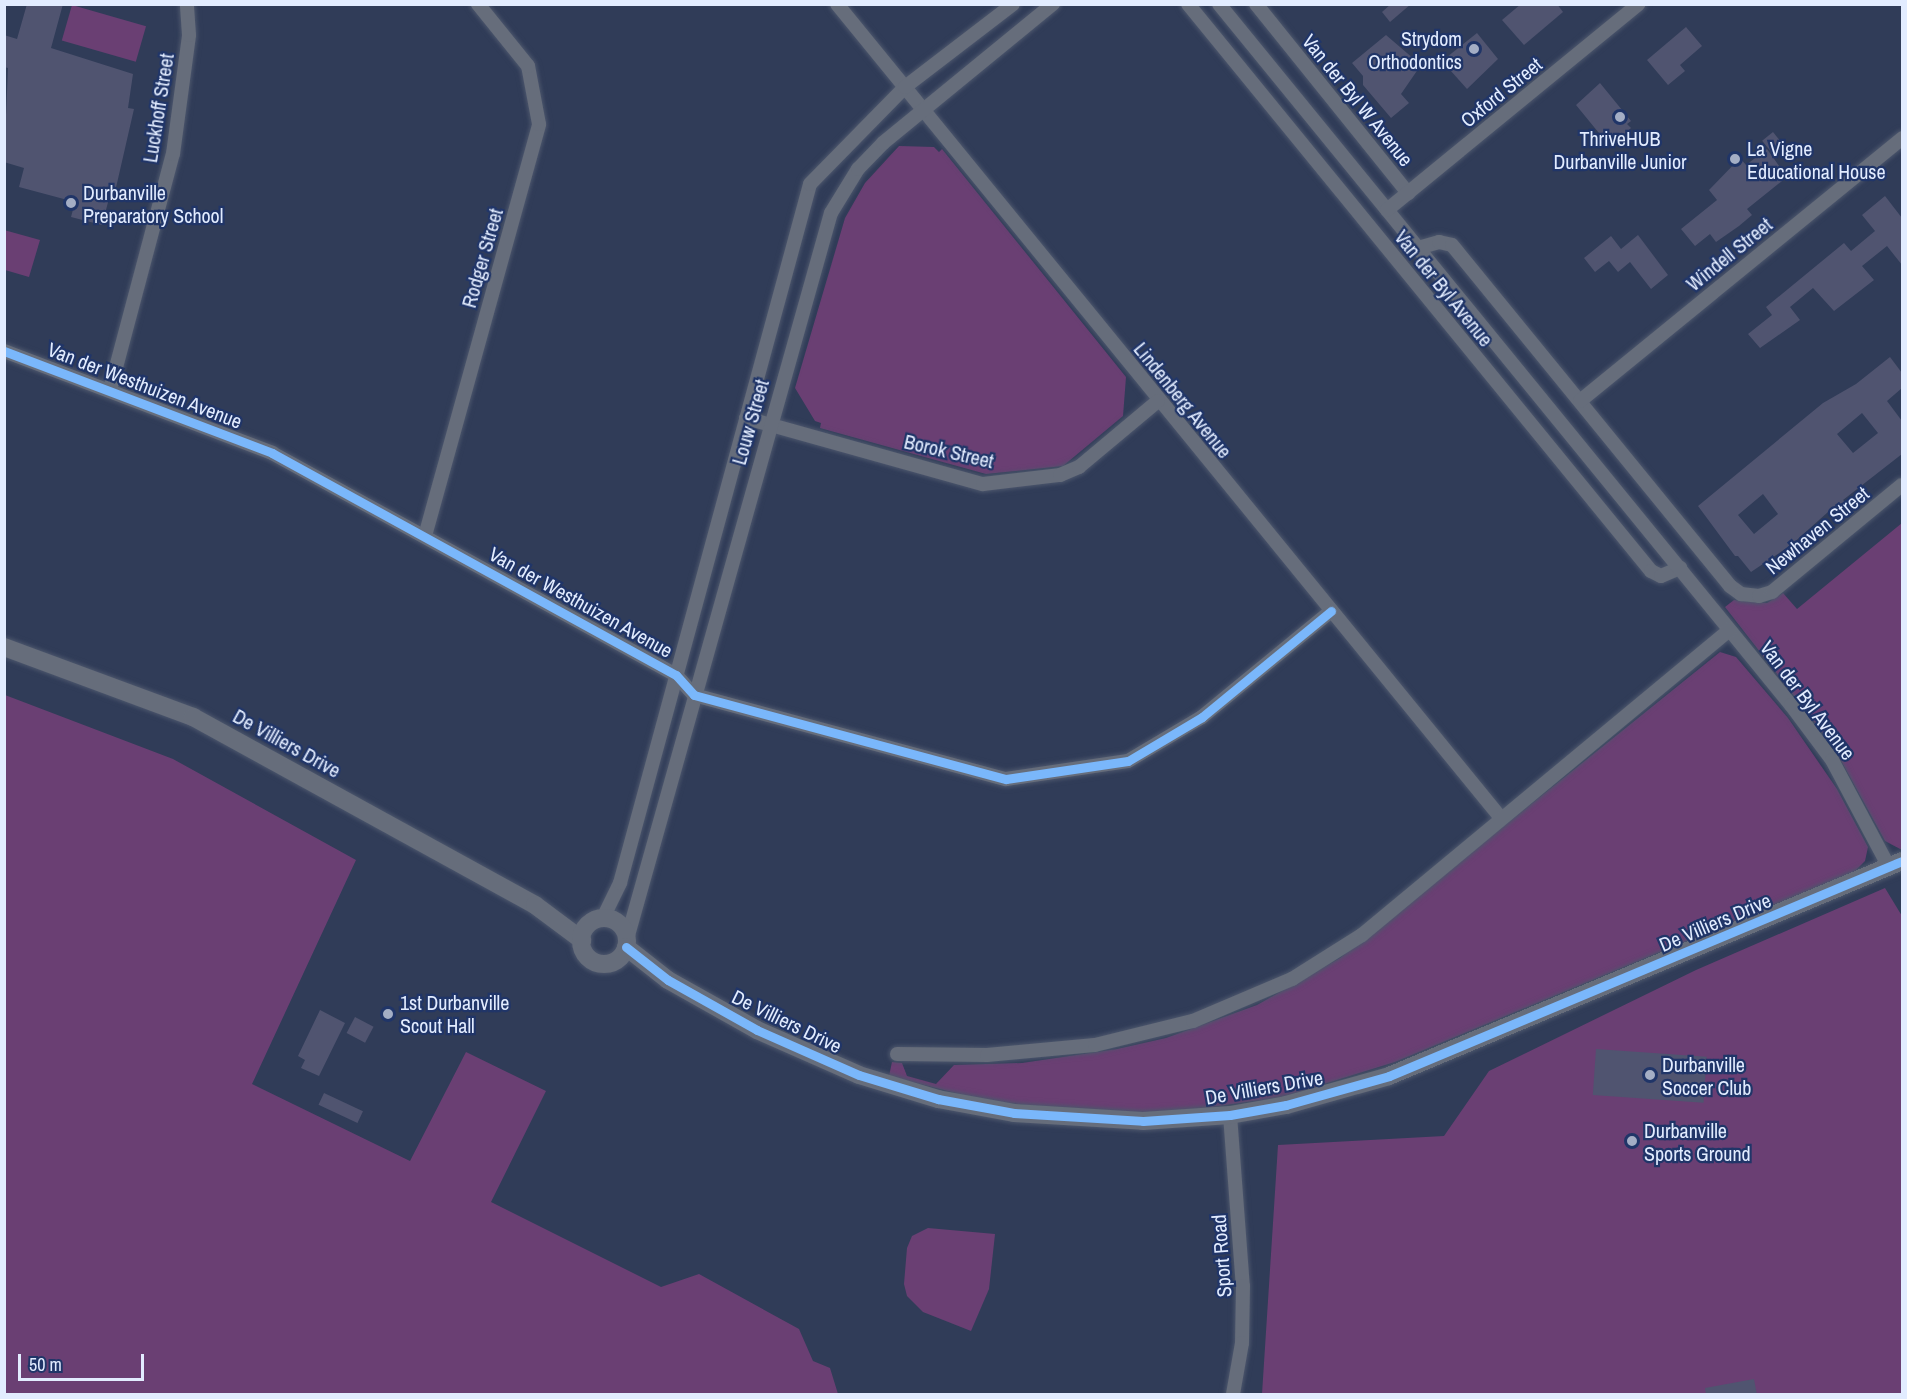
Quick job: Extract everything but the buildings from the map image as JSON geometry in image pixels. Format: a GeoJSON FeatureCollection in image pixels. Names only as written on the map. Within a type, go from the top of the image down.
{"type":"FeatureCollection","features":[{"type":"Feature","properties":{"kind":"street","name":"Luckhoff Street"},"geometry":{"type":"LineString","coordinates":[[110,390],[173,154],[189,35],[187,4]]}},
{"type":"Feature","properties":{"kind":"street","name":"Rodger Street"},"geometry":{"type":"LineString","coordinates":[[425,536],[539,124],[528,66],[478,4]]}},
{"type":"Feature","properties":{"kind":"street","name":"Lindenberg Avenue"},"geometry":{"type":"LineString","coordinates":[[837,4],[1158,401],[1501,818]]}},
{"type":"Feature","properties":{"kind":"street","name":"Louw Street"},"geometry":{"type":"LineString","coordinates":[[597,920],[620,883],[810,184],[905,87],[1013,4]]}},
{"type":"Feature","properties":{"kind":"street","name":"Louw Street"},"geometry":{"type":"LineString","coordinates":[[623,949],[831,213],[858,168],[922,108],[1053,4]]}},
{"type":"Feature","properties":{"kind":"street","name":"Van der Byl Avenue"},"geometry":{"type":"LineString","coordinates":[[1188,4],[1651,571],[1661,576],[1680,568]]}},
{"type":"Feature","properties":{"kind":"street","name":"Van der Byl Avenue"},"geometry":{"type":"LineString","coordinates":[[1219,4],[1730,630],[1832,760],[1896,864]]}},
{"type":"Feature","properties":{"kind":"street","name":"Van der Byl W Avenue"},"geometry":{"type":"LineString","coordinates":[[1256,4],[1408,193]]}},
{"type":"Feature","properties":{"kind":"street","name":"Oxford Street"},"geometry":{"type":"LineString","coordinates":[[1387,210],[1639,4]]}},
{"type":"Feature","properties":{"kind":"street","name":"Windell Street"},"geometry":{"type":"LineString","coordinates":[[1580,401],[1902,138]]}},
{"type":"Feature","properties":{"kind":"street","name":"Van der Byl Avenue"},"geometry":{"type":"LineString","coordinates":[[1418,248],[1439,242],[1452,245],[1731,586],[1752,597]]}},
{"type":"Feature","properties":{"kind":"street","name":"Van der Westhuizen Avenue"},"geometry":{"type":"LineString","coordinates":[[4,351],[273,453],[676,675],[694,695]]}},
{"type":"Feature","properties":{"kind":"street","name":"Borok Street"},"geometry":{"type":"LineString","coordinates":[[746,418],[983,484],[1060,475],[1079,467],[1158,401]]}},
{"type":"Feature","properties":{"kind":"street","name":"Newhaven Street"},"geometry":{"type":"LineString","coordinates":[[1752,597],[1772,592],[1902,485]]}},
{"type":"Feature","properties":{"kind":"street"},"geometry":{"type":"LineString","coordinates":[[694,695],[954,768],[1021,780],[1128,761],[1202,717],[1331,611]]}},
{"type":"Feature","properties":{"kind":"street"},"geometry":{"type":"LineString","coordinates":[[897,1054],[987,1055],[1063,1049],[1159,1031],[1227,1009],[1292,980],[1362,935],[1730,630]]}},
{"type":"Feature","properties":{"kind":"street","name":"De Villiers Drive"},"geometry":{"type":"LineString","coordinates":[[4,647],[193,717],[535,905],[582,940]]}},
{"type":"Feature","properties":{"kind":"street","name":"De Villiers Drive"},"geometry":{"type":"LineString","coordinates":[[623,949],[668,980],[819,1059],[938,1099],[1014,1113],[1080,1120],[1143,1121],[1230,1115],[1321,1097],[1389,1076],[1896,864]]}},
{"type":"Feature","properties":{"kind":"street","name":"De Villiers Drive"},"geometry":{"type":"LineString","coordinates":[[535,905],[597,920]]}},
{"type":"Feature","properties":{"kind":"street"},"geometry":{"type":"LineString","coordinates":[[597,920],[619,924],[623,949],[604,964],[591,959],[582,940],[597,920]]}},
{"type":"Feature","properties":{"kind":"street","name":"Sport Road"},"geometry":{"type":"LineString","coordinates":[[1230,1115],[1243,1286],[1242,1343],[1233,1395]]}},
{"type":"Feature","properties":{"kind":"shaded area"},"geometry":{"type":"Polygon","coordinates":[[[72,5],[146,26],[136,62],[62,41],[72,5]]]}},
{"type":"Feature","properties":{"kind":"shaded area"},"geometry":{"type":"Polygon","coordinates":[[[899,146],[934,147],[939,152],[942,149],[1126,377],[1123,416],[1063,466],[986,474],[820,428],[821,423],[815,421],[795,388],[845,218],[865,183],[899,146]]]}},
{"type":"Feature","properties":{"kind":"shaded area"},"geometry":{"type":"Polygon","coordinates":[[[4,230],[40,240],[29,277],[5,270],[4,230]]]}},
{"type":"Feature","properties":{"kind":"shaded area"},"geometry":{"type":"Polygon","coordinates":[[[1902,523],[1902,850],[1885,841],[1833,746],[1725,607],[1734,600],[1767,603],[1783,593],[1797,609],[1902,523]]]}},
{"type":"Feature","properties":{"kind":"shaded area"},"geometry":{"type":"Polygon","coordinates":[[[1720,652],[1736,657],[1788,718],[1837,789],[1868,847],[1865,861],[1855,871],[1395,1062],[1282,1097],[1169,1113],[1086,1112],[983,1100],[889,1076],[892,1062],[902,1063],[907,1076],[936,1084],[954,1065],[1022,1063],[1117,1049],[1166,1038],[1257,1005],[1340,958],[1720,652]]]}},
{"type":"Feature","properties":{"kind":"shaded area"},"geometry":{"type":"Polygon","coordinates":[[[5,695],[173,759],[356,860],[252,1084],[410,1161],[466,1052],[546,1091],[491,1202],[661,1287],[699,1274],[799,1329],[813,1361],[830,1368],[838,1394],[5,1394],[5,695]]]}},
{"type":"Feature","properties":{"kind":"shaded area","name":"Durbanville Sports Ground"},"geometry":{"type":"Polygon","coordinates":[[[1885,888],[1902,916],[1902,1394],[1262,1394],[1278,1145],[1444,1136],[1489,1071],[1696,970],[1885,888]]]}},
{"type":"Feature","properties":{"kind":"shaded area"},"geometry":{"type":"Polygon","coordinates":[[[928,1228],[995,1234],[989,1289],[971,1331],[923,1312],[907,1296],[904,1284],[907,1248],[912,1236],[928,1228]]]}},
{"type":"Feature","properties":{"kind":"cycle path"},"geometry":{"type":"LineString","coordinates":[[4,351],[272,453],[676,675],[694,695],[1006,779],[1128,761],[1202,717],[1331,611]]}},
{"type":"Feature","properties":{"kind":"cycle path"},"geometry":{"type":"LineString","coordinates":[[626,947],[668,980],[757,1030],[859,1075],[938,1099],[1014,1113],[1143,1121],[1230,1115],[1286,1105],[1389,1076],[1902,861]]}},
{"type":"Feature","properties":{"kind":"place","name":"Strydom Orthodontics"},"geometry":{"type":"Point","coordinates":[1474,49]}},
{"type":"Feature","properties":{"kind":"place","name":"ThriveHUB Durbanville Junior"},"geometry":{"type":"Point","coordinates":[1620,117]}},
{"type":"Feature","properties":{"kind":"place","name":"La Vigne Educational House"},"geometry":{"type":"Point","coordinates":[1735,159]}},
{"type":"Feature","properties":{"kind":"place","name":"Durbanville Preparatory School"},"geometry":{"type":"Point","coordinates":[71,203]}},
{"type":"Feature","properties":{"kind":"place","name":"1st Durbanville Scout Hall"},"geometry":{"type":"Point","coordinates":[388,1014]}},
{"type":"Feature","properties":{"kind":"place","name":"Durbanville Soccer Club"},"geometry":{"type":"Point","coordinates":[1650,1075]}},
{"type":"Feature","properties":{"kind":"place","name":"Durbanville Sports Ground"},"geometry":{"type":"Point","coordinates":[1632,1141]}}]}
